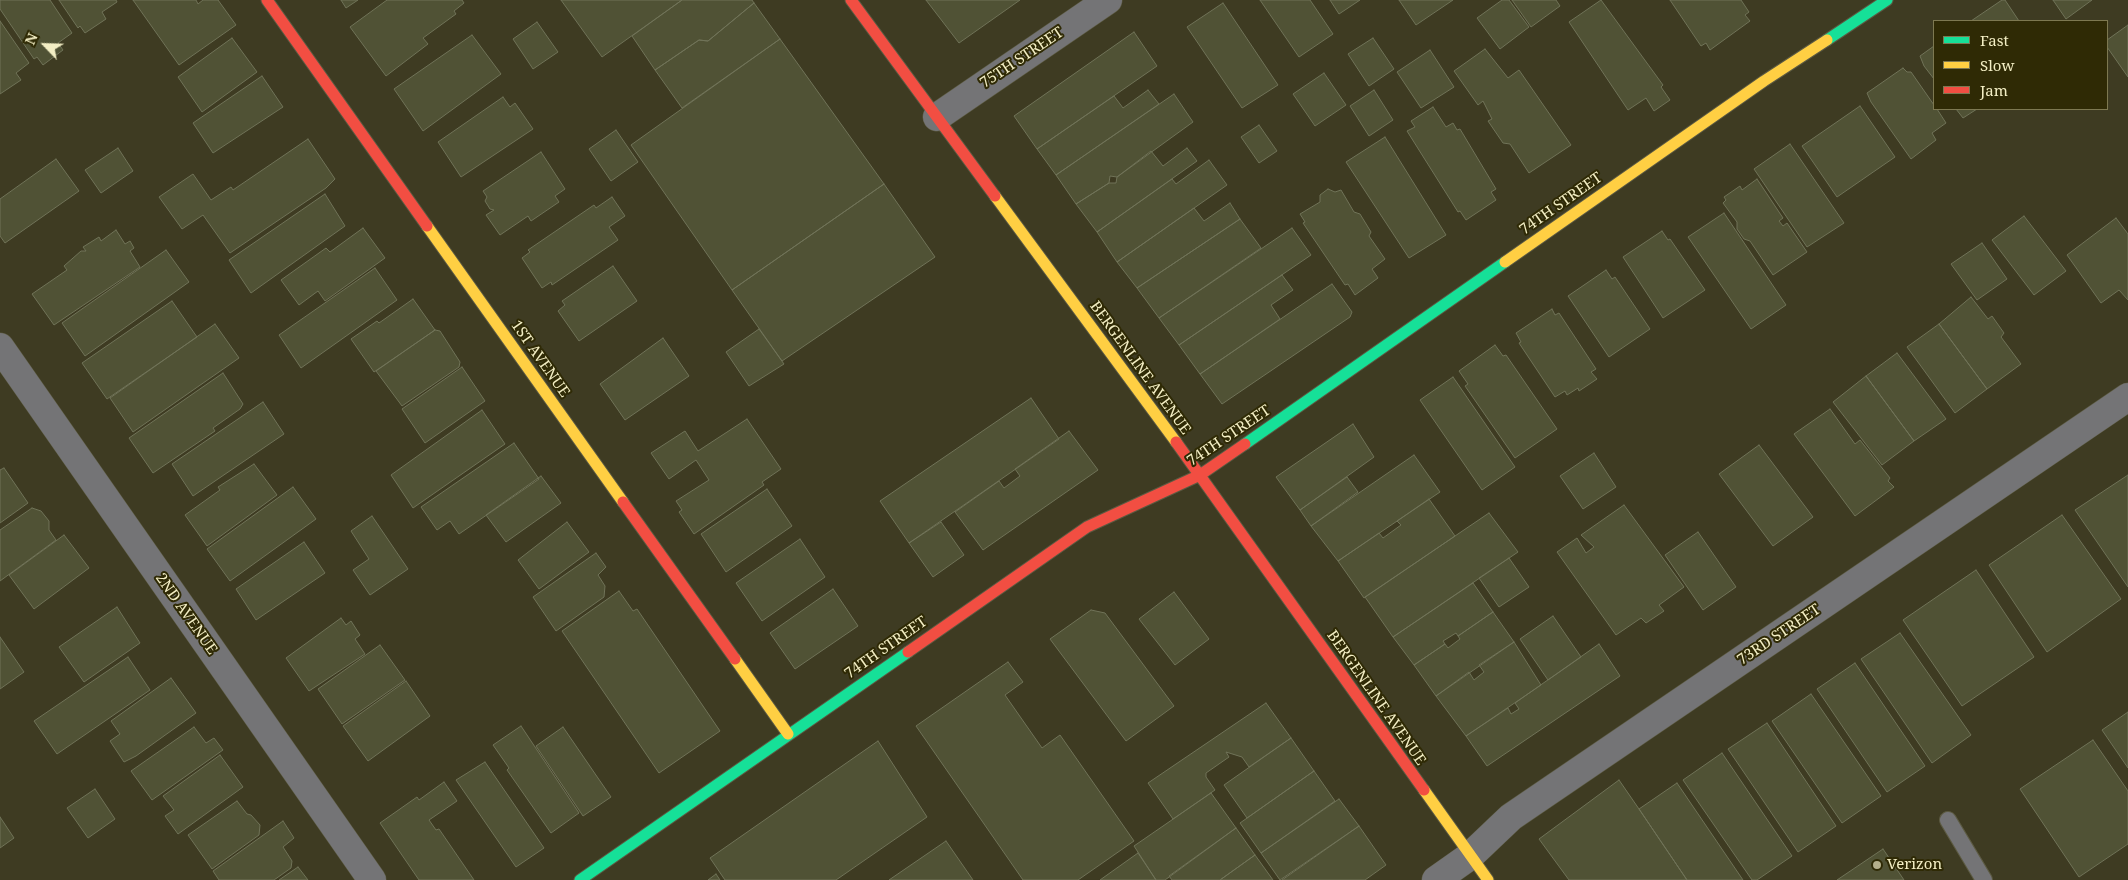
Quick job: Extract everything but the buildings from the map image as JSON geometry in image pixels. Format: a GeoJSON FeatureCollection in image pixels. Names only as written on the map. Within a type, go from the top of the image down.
{"type":"FeatureCollection","features":[{"type":"Feature","properties":{"kind":"street","name":"1ST AVENUE"},"geometry":{"type":"LineString","coordinates":[[267,0],[788,734]]}},
{"type":"Feature","properties":{"kind":"street","name":"BERGENLINE AVENUE"},"geometry":{"type":"LineString","coordinates":[[851,0],[1200,475],[1488,880]]}},
{"type":"Feature","properties":{"kind":"street","name":"75TH STREET"},"geometry":{"type":"LineString","coordinates":[[937,117],[1108,0]]}},
{"type":"Feature","properties":{"kind":"street","name":"74TH STREET"},"geometry":{"type":"LineString","coordinates":[[580,880],[1087,527],[1200,475],[1764,81],[1887,0]]}},
{"type":"Feature","properties":{"kind":"street","name":"2ND AVENUE"},"geometry":{"type":"LineString","coordinates":[[0,347],[372,880]]}},
{"type":"Feature","properties":{"kind":"street","name":"73RD STREET"},"geometry":{"type":"LineString","coordinates":[[1436,880],[1470,856],[1511,818],[2128,397]]}},
{"type":"Feature","properties":{"kind":"lane"},"geometry":{"type":"LineString","coordinates":[[1948,820],[1984,880]]}},
{"type":"Feature","properties":{"kind":"traffic: fast"},"geometry":{"type":"LineString","coordinates":[[1827,40],[1887,0]]}},
{"type":"Feature","properties":{"kind":"traffic: fast"},"geometry":{"type":"LineString","coordinates":[[1245,444],[1505,262]]}},
{"type":"Feature","properties":{"kind":"traffic: fast"},"geometry":{"type":"LineString","coordinates":[[580,880],[908,652]]}},
{"type":"Feature","properties":{"kind":"traffic: slow"},"geometry":{"type":"LineString","coordinates":[[1505,262],[1764,81],[1827,40]]}},
{"type":"Feature","properties":{"kind":"traffic: slow"},"geometry":{"type":"LineString","coordinates":[[995,196],[1176,442]]}},
{"type":"Feature","properties":{"kind":"traffic: slow"},"geometry":{"type":"LineString","coordinates":[[427,226],[623,502]]}},
{"type":"Feature","properties":{"kind":"traffic: slow"},"geometry":{"type":"LineString","coordinates":[[735,659],[788,734]]}},
{"type":"Feature","properties":{"kind":"traffic: slow"},"geometry":{"type":"LineString","coordinates":[[1424,790],[1488,880]]}},
{"type":"Feature","properties":{"kind":"traffic: jam"},"geometry":{"type":"LineString","coordinates":[[267,0],[427,226]]}},
{"type":"Feature","properties":{"kind":"traffic: jam"},"geometry":{"type":"LineString","coordinates":[[851,0],[995,196]]}},
{"type":"Feature","properties":{"kind":"traffic: jam"},"geometry":{"type":"LineString","coordinates":[[1176,442],[1424,790]]}},
{"type":"Feature","properties":{"kind":"traffic: jam"},"geometry":{"type":"LineString","coordinates":[[908,652],[1087,527],[1200,475],[1245,444]]}},
{"type":"Feature","properties":{"kind":"traffic: jam"},"geometry":{"type":"LineString","coordinates":[[623,502],[735,659]]}},
{"type":"Feature","properties":{"kind":"place","name":"Verizon"},"geometry":{"type":"Point","coordinates":[1877,865]}}]}
